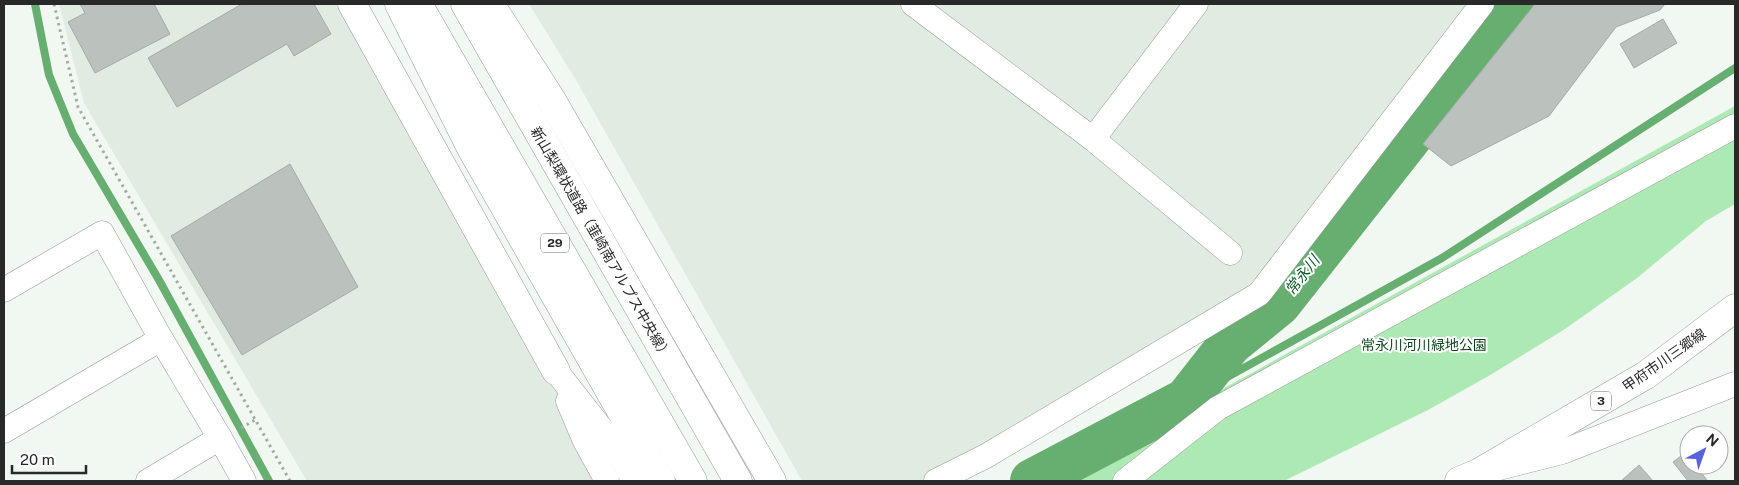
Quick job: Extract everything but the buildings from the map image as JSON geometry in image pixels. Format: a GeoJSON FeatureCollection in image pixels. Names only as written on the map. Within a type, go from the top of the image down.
{"type":"FeatureCollection","features":[{"type":"Feature","properties":{"kind":"main road"},"geometry":{"type":"LineString","coordinates":[[352,4],[556,371]]}},
{"type":"Feature","properties":{"kind":"main road"},"geometry":{"type":"LineString","coordinates":[[399,4],[471,148],[661,481]]}},
{"type":"Feature","properties":{"kind":"main road","name":"29"},"geometry":{"type":"LineString","coordinates":[[418,4],[693,481]]}},
{"type":"Feature","properties":{"kind":"main road","name":"新山梨環状道路（韮崎南アルプス中央線）"},"geometry":{"type":"LineString","coordinates":[[464,4],[738,481]]}},
{"type":"Feature","properties":{"kind":"main road"},"geometry":{"type":"LineString","coordinates":[[490,4],[550,97],[772,481]]}},
{"type":"Feature","properties":{"kind":"main road","name":"甲府市川三郷線"},"geometry":{"type":"LineString","coordinates":[[1469,477],[1646,375],[1732,318]]}},
{"type":"Feature","properties":{"kind":"street"},"geometry":{"type":"LineString","coordinates":[[913,4],[938,11],[1230,253]]}},
{"type":"Feature","properties":{"kind":"street"},"geometry":{"type":"LineString","coordinates":[[1093,139],[1196,4]]}},
{"type":"Feature","properties":{"kind":"street"},"geometry":{"type":"LineString","coordinates":[[936,481],[986,456],[1259,294],[1482,4]]}},
{"type":"Feature","properties":{"kind":"street"},"geometry":{"type":"LineString","coordinates":[[1125,481],[1218,408],[1735,126]]}},
{"type":"Feature","properties":{"kind":"street"},"geometry":{"type":"LineString","coordinates":[[4,290],[102,233],[244,481]]}},
{"type":"Feature","properties":{"kind":"street"},"geometry":{"type":"LineString","coordinates":[[4,431],[161,339]]}},
{"type":"Feature","properties":{"kind":"street"},"geometry":{"type":"LineString","coordinates":[[556,371],[585,441],[607,481]]}},
{"type":"Feature","properties":{"kind":"street"},"geometry":{"type":"LineString","coordinates":[[556,371],[614,445],[634,481]]}},
{"type":"Feature","properties":{"kind":"street"},"geometry":{"type":"LineString","coordinates":[[1469,477],[1562,452],[1735,384]]}},
{"type":"Feature","properties":{"kind":"street"},"geometry":{"type":"LineString","coordinates":[[148,481],[220,438]]}},
{"type":"Feature","properties":{"kind":"path"},"geometry":{"type":"LineString","coordinates":[[54,4],[78,107],[290,481]]}},
{"type":"Feature","properties":{"kind":"shaded area"},"geometry":{"type":"Polygon","coordinates":[[[59,4],[352,4],[607,481],[307,481],[84,103],[59,4]]]}},
{"type":"Feature","properties":{"kind":"shaded area"},"geometry":{"type":"Polygon","coordinates":[[[529,4],[1475,4],[1255,284],[932,481],[802,481],[576,80],[529,4]]]}},
{"type":"Feature","properties":{"kind":"green space","name":"常永川河川緑地公園"},"geometry":{"type":"Polygon","coordinates":[[[1735,106],[1735,204],[1706,221],[1637,278],[1565,329],[1492,374],[1428,410],[1284,481],[1056,481],[1735,106]]]}},
{"type":"Feature","properties":{"kind":"waterway"},"geometry":{"type":"LineString","coordinates":[[35,4],[49,75],[73,134],[159,280],[269,481]]}},
{"type":"Feature","properties":{"kind":"waterway","name":"常永川"},"geometry":{"type":"LineString","coordinates":[[1032,481],[1186,400],[1230,344],[1279,304],[1515,4]]}},
{"type":"Feature","properties":{"kind":"waterway"},"geometry":{"type":"LineString","coordinates":[[1186,400],[1442,258],[1735,68]]}}]}
